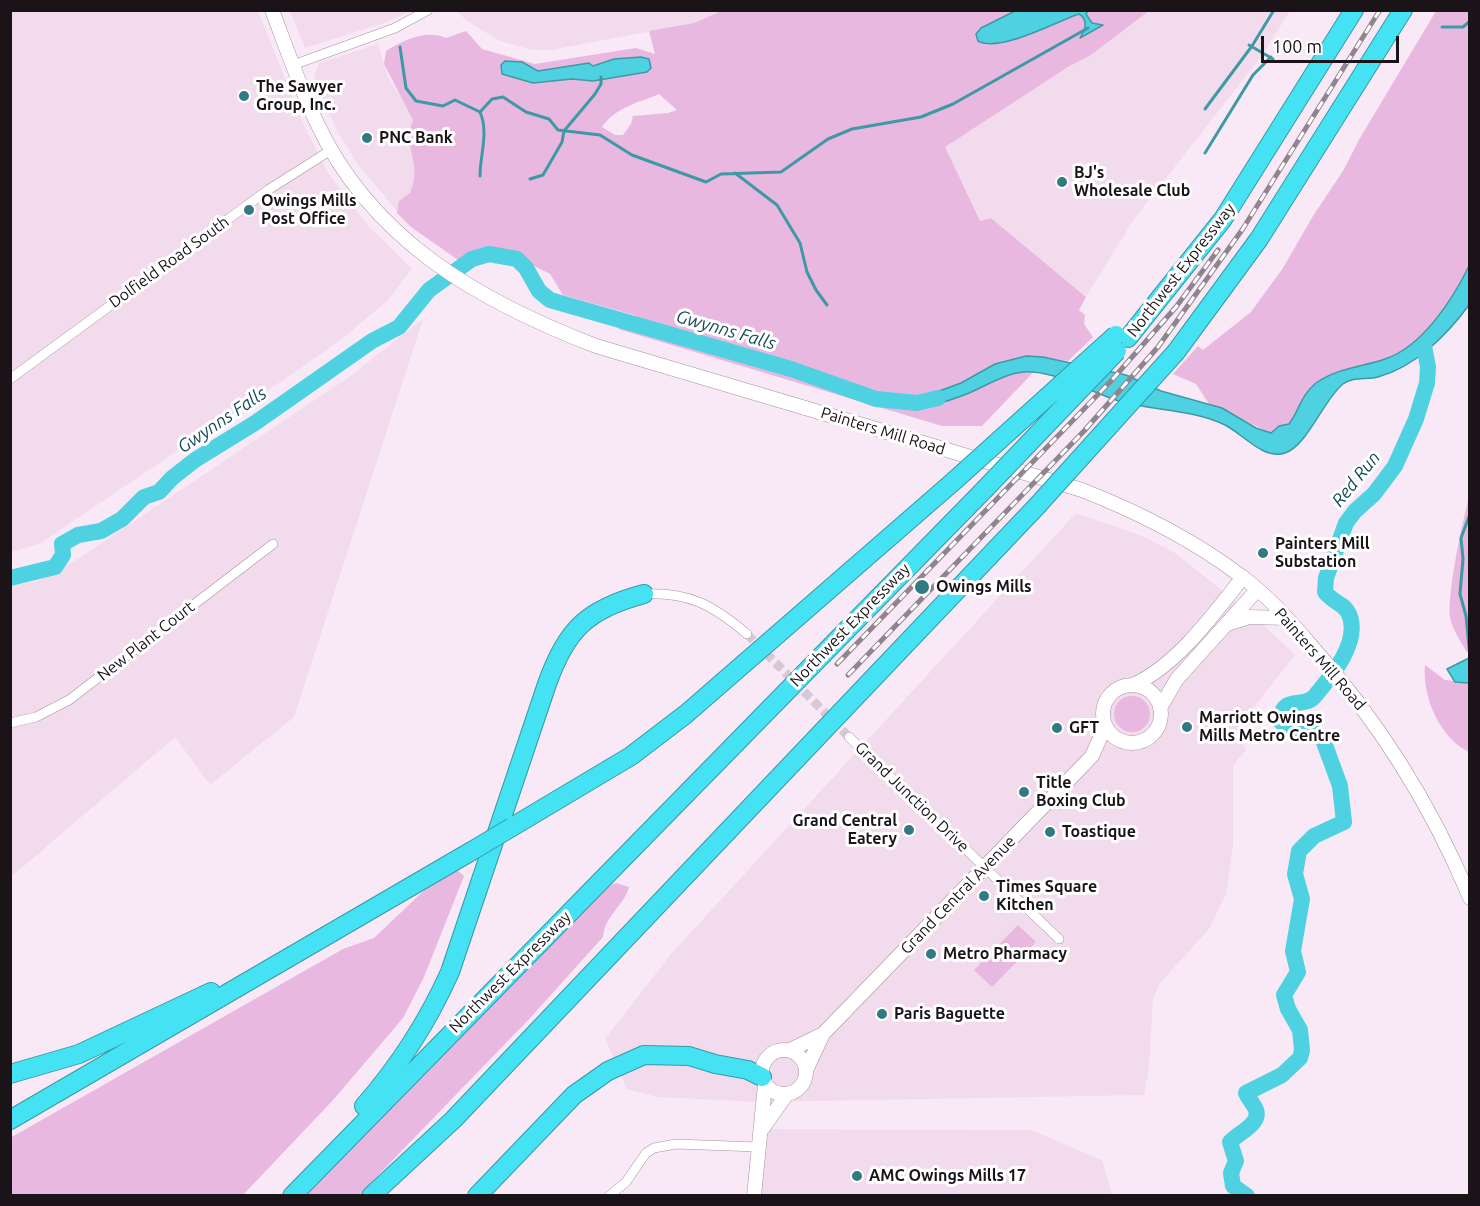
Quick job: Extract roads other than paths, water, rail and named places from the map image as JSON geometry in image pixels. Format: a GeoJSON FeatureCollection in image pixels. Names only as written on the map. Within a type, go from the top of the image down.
{"type":"FeatureCollection","features":[{"type":"Feature","properties":{"kind":"highway","name":"Northwest Expressway"},"geometry":{"type":"LineString","coordinates":[[292,1196],[984,490],[1191,261],[1229,210],[1354,10]]}},
{"type":"Feature","properties":{"kind":"highway"},"geometry":{"type":"LineString","coordinates":[[389,1196],[453,1120],[1037,506],[1176,352],[1259,239],[1403,10]]}},
{"type":"Feature","properties":{"kind":"highway"},"geometry":{"type":"LineString","coordinates":[[10,1120],[631,756],[686,714],[1122,337]]}},
{"type":"Feature","properties":{"kind":"highway"},"geometry":{"type":"LineString","coordinates":[[282,1196],[390,1074],[437,1000],[462,942],[547,684],[563,646],[581,622],[590,616],[621,600],[644,594]]}},
{"type":"Feature","properties":{"kind":"highway"},"geometry":{"type":"LineString","coordinates":[[10,1074],[79,1054],[323,938]]}},
{"type":"Feature","properties":{"kind":"highway"},"geometry":{"type":"LineString","coordinates":[[477,1196],[574,1095],[608,1071],[644,1055],[688,1056],[748,1070],[763,1081]]}},
{"type":"Feature","properties":{"kind":"highway"},"geometry":{"type":"LineString","coordinates":[[371,1196],[453,1120]]}},
{"type":"Feature","properties":{"kind":"main road","name":"Painters Mill Road"},"geometry":{"type":"LineString","coordinates":[[272,10],[316,122],[348,177],[385,222],[433,264],[467,287],[519,315],[596,346],[1090,494],[1154,521],[1210,554],[1243,577],[1287,618],[1316,650],[1345,685],[1404,768],[1440,832],[1470,898]]}},
{"type":"Feature","properties":{"kind":"main road","name":"Grand Central Avenue"},"geometry":{"type":"LineString","coordinates":[[760,1132],[787,1094],[803,1084],[806,1070],[823,1034],[1092,756],[1101,736],[1104,709],[1113,692],[1133,685],[1161,669],[1217,610],[1243,577]]}},
{"type":"Feature","properties":{"kind":"main road","name":"Grand Central Avenue"},"geometry":{"type":"LineString","coordinates":[[1092,756],[1128,742],[1142,741],[1150,736],[1160,721],[1160,708],[1177,679],[1257,590]]}},
{"type":"Feature","properties":{"kind":"main road"},"geometry":{"type":"LineString","coordinates":[[1228,623],[1243,617],[1287,618]]}},
{"type":"Feature","properties":{"kind":"main road"},"geometry":{"type":"LineString","coordinates":[[1133,685],[1150,692],[1160,708]]}},
{"type":"Feature","properties":{"kind":"main road"},"geometry":{"type":"LineString","coordinates":[[1103,719],[1113,736],[1128,742]]}},
{"type":"Feature","properties":{"kind":"main road","name":"Grand Central Avenue"},"geometry":{"type":"LineString","coordinates":[[754,1196],[766,1058],[778,1050],[790,1050],[823,1034]]}},
{"type":"Feature","properties":{"kind":"main road"},"geometry":{"type":"LineString","coordinates":[[790,1050],[800,1056],[806,1070]]}},
{"type":"Feature","properties":{"kind":"main road"},"geometry":{"type":"LineString","coordinates":[[763,1081],[776,1094],[787,1094]]}},
{"type":"Feature","properties":{"kind":"street"},"geometry":{"type":"LineString","coordinates":[[293,64],[395,28],[428,10]]}},
{"type":"Feature","properties":{"kind":"street","name":"Dolfield Road South"},"geometry":{"type":"LineString","coordinates":[[10,379],[268,190],[331,150]]}},
{"type":"Feature","properties":{"kind":"street","name":"New Plant Court"},"geometry":{"type":"LineString","coordinates":[[10,723],[36,717],[69,700],[273,544]]}},
{"type":"Feature","properties":{"kind":"street"},"geometry":{"type":"LineString","coordinates":[[644,594],[690,597],[719,612],[747,634]]}},
{"type":"Feature","properties":{"kind":"street","name":"Grand Junction Drive"},"geometry":{"type":"LineString","coordinates":[[849,737],[1000,882]]}},
{"type":"Feature","properties":{"kind":"street"},"geometry":{"type":"LineString","coordinates":[[1014,896],[1059,939]]}},
{"type":"Feature","properties":{"kind":"street"},"geometry":{"type":"LineString","coordinates":[[609,1196],[626,1182],[646,1153],[654,1148],[676,1144],[757,1147]]}},
{"type":"Feature","properties":{"kind":"water"},"geometry":{"type":"Polygon","coordinates":[[[1015,11],[1088,11],[1086,14],[1092,23],[1103,25],[1080,38],[1085,22],[1079,14],[1013,40],[988,44],[978,41],[976,34],[981,28],[1015,11]]]}},
{"type":"Feature","properties":{"kind":"water"},"geometry":{"type":"Polygon","coordinates":[[[641,57],[649,59],[651,68],[647,72],[593,81],[572,79],[533,83],[502,74],[501,65],[505,61],[522,62],[538,71],[589,63],[593,66],[614,59],[641,57]]]}},
{"type":"Feature","properties":{"kind":"water"},"geometry":{"type":"Polygon","coordinates":[[[1469,266],[1469,305],[1451,328],[1405,366],[1378,377],[1351,380],[1343,384],[1301,441],[1285,453],[1269,453],[1261,450],[1232,429],[1213,420],[1119,401],[1066,380],[1033,372],[1008,375],[964,395],[926,407],[917,403],[923,397],[961,383],[995,364],[1026,356],[1043,357],[1126,375],[1161,391],[1222,408],[1256,428],[1271,433],[1279,426],[1289,424],[1307,393],[1316,383],[1341,371],[1385,359],[1411,344],[1424,333],[1445,307],[1469,266]]]}},
{"type":"Feature","properties":{"kind":"water"},"geometry":{"type":"Polygon","coordinates":[[[1469,658],[1469,683],[1455,682],[1447,669],[1469,658]]]}},
{"type":"Feature","properties":{"kind":"waterway"},"geometry":{"type":"LineString","coordinates":[[1205,109],[1252,46],[1274,10]]}},
{"type":"Feature","properties":{"kind":"waterway"},"geometry":{"type":"LineString","coordinates":[[1442,27],[1463,27],[1470,21]]}},
{"type":"Feature","properties":{"kind":"waterway"},"geometry":{"type":"LineString","coordinates":[[400,47],[406,88],[416,101],[443,106],[455,100],[480,112],[492,99],[503,97],[526,112],[549,119],[558,130],[600,135],[632,155],[706,182],[721,174],[781,172],[828,139],[852,129],[921,117],[953,104],[1088,28]]}},
{"type":"Feature","properties":{"kind":"waterway"},"geometry":{"type":"LineString","coordinates":[[1249,45],[1273,59]]}},
{"type":"Feature","properties":{"kind":"waterway"},"geometry":{"type":"LineString","coordinates":[[1205,153],[1253,75],[1271,57]]}},
{"type":"Feature","properties":{"kind":"waterway"},"geometry":{"type":"LineString","coordinates":[[530,179],[543,175],[562,142],[564,131],[595,94],[601,84],[601,77]]}},
{"type":"Feature","properties":{"kind":"waterway"},"geometry":{"type":"LineString","coordinates":[[480,112],[484,127],[480,176]]}},
{"type":"Feature","properties":{"kind":"waterway"},"geometry":{"type":"LineString","coordinates":[[735,173],[777,205],[800,243],[807,272],[827,305]]}},
{"type":"Feature","properties":{"kind":"waterway","name":"Gwynns Falls"},"geometry":{"type":"LineString","coordinates":[[10,578],[55,567],[63,555],[62,544],[78,535],[101,531],[122,519],[144,497],[159,492],[172,478],[195,460],[255,423],[372,341],[399,327],[429,290],[472,259],[489,254],[517,259],[526,268],[539,291],[550,300],[791,369],[876,399],[917,403],[938,398]]}},
{"type":"Feature","properties":{"kind":"waterway","name":"Red Run"},"geometry":{"type":"LineString","coordinates":[[1247,1196],[1233,1186],[1231,1173],[1236,1161],[1230,1142],[1248,1128],[1257,1115],[1246,1093],[1282,1075],[1300,1058],[1302,1050],[1300,1030],[1288,1009],[1284,995],[1298,972],[1293,951],[1302,899],[1295,874],[1299,851],[1314,836],[1344,822],[1340,786],[1322,737],[1312,732],[1295,729],[1280,721],[1282,713],[1289,705],[1314,697],[1336,669],[1348,647],[1352,625],[1349,614],[1325,592],[1326,578],[1346,523],[1355,511],[1374,494],[1395,466],[1416,419],[1427,383],[1428,367],[1424,346]]}},
{"type":"Feature","properties":{"kind":"waterway"},"geometry":{"type":"LineString","coordinates":[[1470,514],[1461,538],[1463,559],[1460,594],[1466,616],[1470,657]]}},
{"type":"Feature","properties":{"kind":"tunnel"},"geometry":{"type":"LineString","coordinates":[[747,634],[849,737]]}},
{"type":"Feature","properties":{"kind":"tunnel"},"geometry":{"type":"LineString","coordinates":[[1000,882],[1014,896]]}},
{"type":"Feature","properties":{"kind":"railway"},"geometry":{"type":"LineString","coordinates":[[848,675],[1084,431],[1158,347],[1242,230],[1380,10]]}},
{"type":"Feature","properties":{"kind":"railway"},"geometry":{"type":"LineString","coordinates":[[837,664],[1111,381],[1176,307],[1218,250]]}},
{"type":"Feature","properties":{"kind":"place","name":"The Sawyer Group, Inc."},"geometry":{"type":"Point","coordinates":[244,96]}},
{"type":"Feature","properties":{"kind":"place","name":"PNC Bank"},"geometry":{"type":"Point","coordinates":[367,138]}},
{"type":"Feature","properties":{"kind":"place","name":"BJ's Wholesale Club"},"geometry":{"type":"Point","coordinates":[1062,182]}},
{"type":"Feature","properties":{"kind":"place","name":"Owings Mills Post Office"},"geometry":{"type":"Point","coordinates":[249,210]}},
{"type":"Feature","properties":{"kind":"place","name":"Painters Mill Substation"},"geometry":{"type":"Point","coordinates":[1263,553]}},
{"type":"Feature","properties":{"kind":"place","name":"Owings Mills"},"geometry":{"type":"Point","coordinates":[922,587]}},
{"type":"Feature","properties":{"kind":"place","name":"Marriott Owings Mills Metro Centre"},"geometry":{"type":"Point","coordinates":[1187,727]}},
{"type":"Feature","properties":{"kind":"place","name":"GFT"},"geometry":{"type":"Point","coordinates":[1057,728]}},
{"type":"Feature","properties":{"kind":"place","name":"Title Boxing Club"},"geometry":{"type":"Point","coordinates":[1024,792]}},
{"type":"Feature","properties":{"kind":"place","name":"Grand Central Eatery"},"geometry":{"type":"Point","coordinates":[909,830]}},
{"type":"Feature","properties":{"kind":"place","name":"Toastique"},"geometry":{"type":"Point","coordinates":[1050,832]}},
{"type":"Feature","properties":{"kind":"place","name":"Times Square Kitchen"},"geometry":{"type":"Point","coordinates":[984,896]}},
{"type":"Feature","properties":{"kind":"place","name":"Metro Pharmacy"},"geometry":{"type":"Point","coordinates":[931,954]}},
{"type":"Feature","properties":{"kind":"place","name":"Paris Baguette"},"geometry":{"type":"Point","coordinates":[882,1014]}},
{"type":"Feature","properties":{"kind":"place","name":"AMC Owings Mills 17"},"geometry":{"type":"Point","coordinates":[857,1176]}}]}
